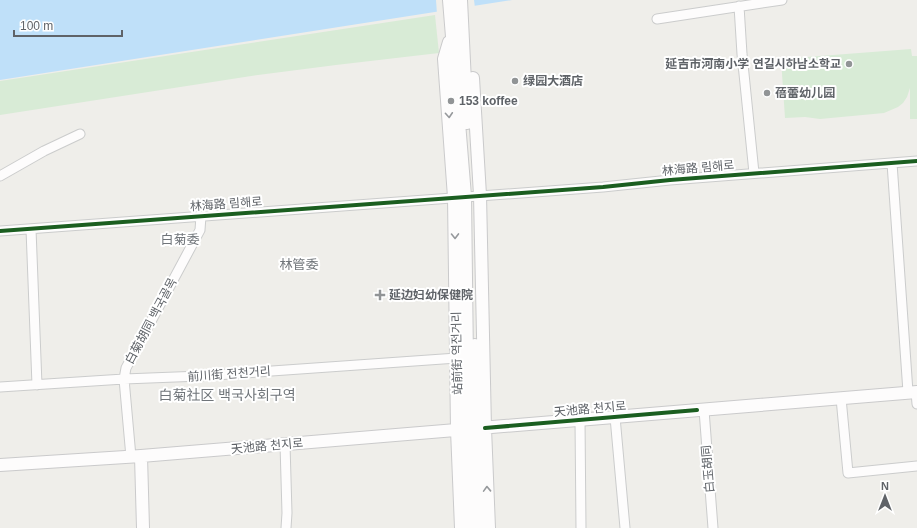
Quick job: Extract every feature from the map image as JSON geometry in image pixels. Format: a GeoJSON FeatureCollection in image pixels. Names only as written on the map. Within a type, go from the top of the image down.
{"type":"FeatureCollection","features":[{"type":"Feature","properties":{"kind":"street"},"geometry":{"type":"LineString","coordinates":[[449,0],[455,30]]}},
{"type":"Feature","properties":{"kind":"street"},"geometry":{"type":"LineString","coordinates":[[455,30],[461,0]]}},
{"type":"Feature","properties":{"kind":"street"},"geometry":{"type":"LineString","coordinates":[[657,18],[782,0]]}},
{"type":"Feature","properties":{"kind":"street"},"geometry":{"type":"LineString","coordinates":[[739,6],[742,54],[754,173]]}},
{"type":"Feature","properties":{"kind":"street","name":"站前街 역전거리"},"geometry":{"type":"LineString","coordinates":[[455,30],[464,52],[472,429],[478,528]]}},
{"type":"Feature","properties":{"kind":"street","name":"站前街 역전거리"},"geometry":{"type":"LineString","coordinates":[[455,30],[468,196],[457,358],[472,429],[489,528]]}},
{"type":"Feature","properties":{"kind":"street"},"geometry":{"type":"LineString","coordinates":[[0,176],[44,151],[80,134]]}},
{"type":"Feature","properties":{"kind":"street","name":"林海路 림해로"},"geometry":{"type":"LineString","coordinates":[[0,231],[603,187],[754,173],[917,161]]}},
{"type":"Feature","properties":{"kind":"street"},"geometry":{"type":"LineString","coordinates":[[892,163],[914,392],[917,404]]}},
{"type":"Feature","properties":{"kind":"street","name":"白菊胡同 백국골목"},"geometry":{"type":"LineString","coordinates":[[136,456],[124,379],[125,373],[128,363],[200,230],[201,216]]}},
{"type":"Feature","properties":{"kind":"street"},"geometry":{"type":"LineString","coordinates":[[31,229],[37,385]]}},
{"type":"Feature","properties":{"kind":"street","name":"前川街 전천거리"},"geometry":{"type":"LineString","coordinates":[[0,387],[124,379],[201,376],[457,358]]}},
{"type":"Feature","properties":{"kind":"street","name":"天池路 천지로"},"geometry":{"type":"LineString","coordinates":[[0,465],[136,456],[914,392]]}},
{"type":"Feature","properties":{"kind":"street"},"geometry":{"type":"LineString","coordinates":[[841,398],[848,473],[917,466]]}},
{"type":"Feature","properties":{"kind":"street","name":"白玉胡同"},"geometry":{"type":"LineString","coordinates":[[704,410],[713,528]]}},
{"type":"Feature","properties":{"kind":"street"},"geometry":{"type":"LineString","coordinates":[[615,417],[625,528]]}},
{"type":"Feature","properties":{"kind":"street"},"geometry":{"type":"LineString","coordinates":[[580,420],[581,528]]}},
{"type":"Feature","properties":{"kind":"street","name":"站前街 역전거리"},"geometry":{"type":"LineString","coordinates":[[461,528],[472,429]]}},
{"type":"Feature","properties":{"kind":"street","name":"站前街 역전거리"},"geometry":{"type":"LineString","coordinates":[[469,528],[472,429]]}},
{"type":"Feature","properties":{"kind":"street"},"geometry":{"type":"LineString","coordinates":[[285,444],[286,528]]}},
{"type":"Feature","properties":{"kind":"street"},"geometry":{"type":"LineString","coordinates":[[136,456],[143,528]]}},
{"type":"Feature","properties":{"kind":"green space"},"geometry":{"type":"Polygon","coordinates":[[[435,15],[439,53],[258,75],[0,115],[0,81],[435,15]]]}},
{"type":"Feature","properties":{"kind":"green space"},"geometry":{"type":"Polygon","coordinates":[[[911,49],[912,56],[917,56],[917,119],[910,119],[910,88],[903,103],[898,107],[884,113],[820,119],[805,117],[785,118],[781,59],[911,49]]]}},
{"type":"Feature","properties":{"kind":"water"},"geometry":{"type":"Polygon","coordinates":[[[0,0],[512,0],[0,80],[0,0]]]}},
{"type":"Feature","properties":{"kind":"pier"},"geometry":{"type":"Polygon","coordinates":[[[436,0],[474,0],[475,8],[437,14],[436,0]]]}},
{"type":"Feature","properties":{"kind":"cycle path"},"geometry":{"type":"LineString","coordinates":[[0,231],[603,187],[670,180],[917,161]]}},
{"type":"Feature","properties":{"kind":"cycle path"},"geometry":{"type":"LineString","coordinates":[[485,428],[697,410]]}},
{"type":"Feature","properties":{"kind":"place","name":"延吉市河南小学 연길시하남소학교"},"geometry":{"type":"Point","coordinates":[849,64]}},
{"type":"Feature","properties":{"kind":"place","name":"绿园大酒店"},"geometry":{"type":"Point","coordinates":[515,81]}},
{"type":"Feature","properties":{"kind":"place","name":"蓓蕾幼儿园"},"geometry":{"type":"Point","coordinates":[767,93]}},
{"type":"Feature","properties":{"kind":"place","name":"153 koffee"},"geometry":{"type":"Point","coordinates":[451,101]}},
{"type":"Feature","properties":{"kind":"place","name":"延边妇幼保健院"},"geometry":{"type":"Point","coordinates":[380,295]}},
{"type":"Feature","properties":{"kind":"district","name":"白菊委"},"geometry":{"type":"Point","coordinates":[180,239]}},
{"type":"Feature","properties":{"kind":"district","name":"林管委"},"geometry":{"type":"Point","coordinates":[299,264]}},
{"type":"Feature","properties":{"kind":"district","name":"白菊社区 백국사회구역"},"geometry":{"type":"Point","coordinates":[227,395]}}]}
